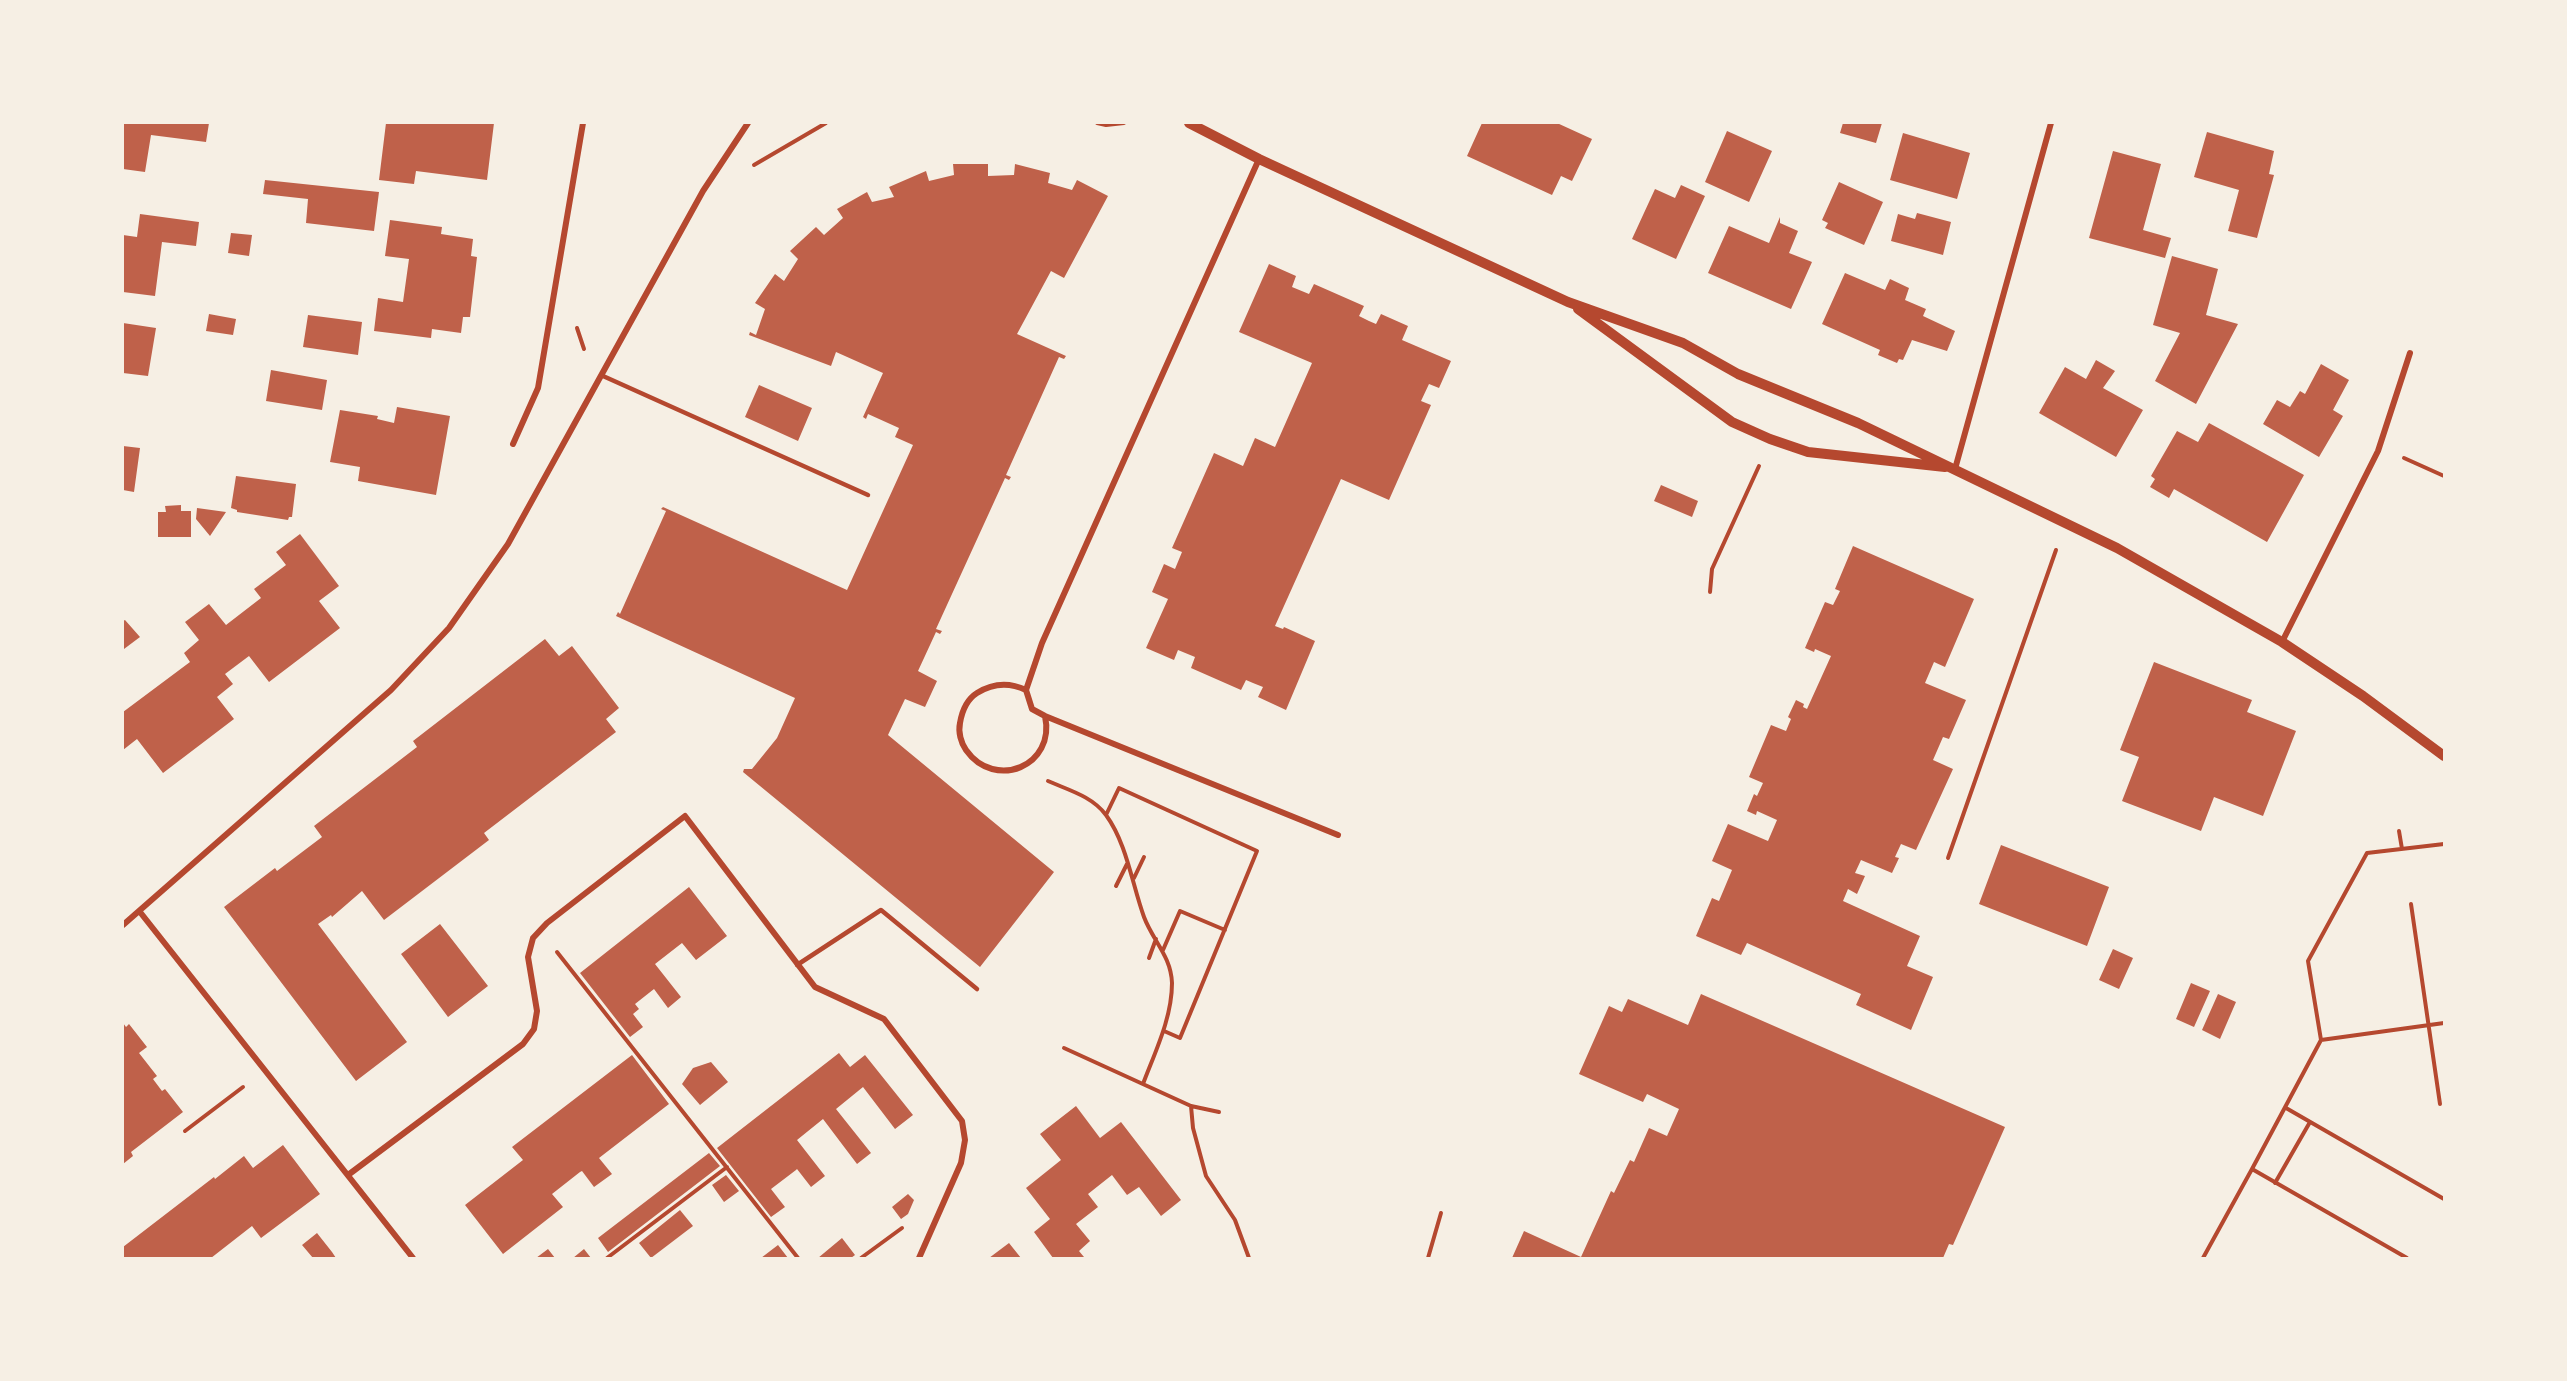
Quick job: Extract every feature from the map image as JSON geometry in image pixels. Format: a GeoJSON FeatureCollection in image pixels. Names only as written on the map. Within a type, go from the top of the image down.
{"type":"FeatureCollection","features":[{"type":"Feature","properties":{"kind":"street"},"geometry":{"type":"LineString","coordinates":[[513,444],[538,388],[582,123]]}},
{"type":"Feature","properties":{"kind":"street"},"geometry":{"type":"LineString","coordinates":[[123,925],[391,690],[449,628],[508,544],[603,376],[703,191],[748,123]]}},
{"type":"Feature","properties":{"kind":"street"},"geometry":{"type":"LineString","coordinates":[[1189,123],[1259,159],[1568,302],[1683,343],[1738,374],[1857,423],[2117,548],[2282,642],[2363,696],[2444,756]]}},
{"type":"Feature","properties":{"kind":"street"},"geometry":{"type":"LineString","coordinates":[[1955,469],[2051,123]]}},
{"type":"Feature","properties":{"kind":"street"},"geometry":{"type":"LineString","coordinates":[[1259,159],[1042,643],[1026,690],[1032,710],[1338,836]]}},
{"type":"Feature","properties":{"kind":"street"},"geometry":{"type":"LineString","coordinates":[[1568,302],[1732,422],[1770,439],[1808,452],[1955,469]]}},
{"type":"Feature","properties":{"kind":"street"},"geometry":{"type":"LineString","coordinates":[[2282,642],[2378,451],[2410,353]]}},
{"type":"Feature","properties":{"kind":"street"},"geometry":{"type":"LineString","coordinates":[[1026,690],[1002,684],[986,687],[971,697],[962,711],[959,728],[962,745],[972,759],[987,769],[1003,772],[1020,768],[1035,758],[1044,744],[1047,727],[1045,716]]}},
{"type":"Feature","properties":{"kind":"street"},"geometry":{"type":"LineString","coordinates":[[348,1175],[523,1044],[534,1029],[537,1011],[528,957],[533,938],[540,930],[685,816],[815,987],[884,1019],[962,1121],[965,1140],[960,1162],[920,1258]]}},
{"type":"Feature","properties":{"kind":"street"},"geometry":{"type":"LineString","coordinates":[[140,912],[413,1258]]}},
{"type":"Feature","properties":{"kind":"lane"},"geometry":{"type":"LineString","coordinates":[[603,376],[868,495]]}},
{"type":"Feature","properties":{"kind":"lane"},"geometry":{"type":"LineString","coordinates":[[798,965],[881,910],[977,990]]}},
{"type":"Feature","properties":{"kind":"path"},"geometry":{"type":"LineString","coordinates":[[703,191],[777,154],[826,123]]}},
{"type":"Feature","properties":{"kind":"path"},"geometry":{"type":"LineString","coordinates":[[1097,123],[1106,125],[1124,123]]}},
{"type":"Feature","properties":{"kind":"path"},"geometry":{"type":"LineString","coordinates":[[1710,592],[1712,569],[1770,439]]}},
{"type":"Feature","properties":{"kind":"path"},"geometry":{"type":"LineString","coordinates":[[2378,451],[2409,460],[2444,476]]}},
{"type":"Feature","properties":{"kind":"path"},"geometry":{"type":"LineString","coordinates":[[1948,858],[2066,524]]}},
{"type":"Feature","properties":{"kind":"path"},"geometry":{"type":"LineString","coordinates":[[1020,768],[1090,800],[1106,815],[1133,879],[1144,915],[1171,969],[1172,986],[1164,1031],[1143,1084]]}},
{"type":"Feature","properties":{"kind":"path"},"geometry":{"type":"LineString","coordinates":[[1106,815],[1119,788],[1257,851],[1180,1038],[1164,1031]]}},
{"type":"Feature","properties":{"kind":"path"},"geometry":{"type":"LineString","coordinates":[[2399,831],[2402,849]]}},
{"type":"Feature","properties":{"kind":"path"},"geometry":{"type":"LineString","coordinates":[[2203,1258],[2321,1040],[2308,961],[2367,853],[2444,844]]}},
{"type":"Feature","properties":{"kind":"path"},"geometry":{"type":"LineString","coordinates":[[1133,879],[1144,857]]}},
{"type":"Feature","properties":{"kind":"path"},"geometry":{"type":"LineString","coordinates":[[1116,886],[1127,864]]}},
{"type":"Feature","properties":{"kind":"path"},"geometry":{"type":"LineString","coordinates":[[2411,904],[2440,1104]]}},
{"type":"Feature","properties":{"kind":"path"},"geometry":{"type":"LineString","coordinates":[[1163,950],[1180,910],[1225,930]]}},
{"type":"Feature","properties":{"kind":"path"},"geometry":{"type":"LineString","coordinates":[[540,930],[798,1258]]}},
{"type":"Feature","properties":{"kind":"path"},"geometry":{"type":"LineString","coordinates":[[1149,958],[1156,939]]}},
{"type":"Feature","properties":{"kind":"path"},"geometry":{"type":"LineString","coordinates":[[2321,1040],[2444,1023]]}},
{"type":"Feature","properties":{"kind":"path"},"geometry":{"type":"LineString","coordinates":[[1064,1048],[1191,1106],[1218,1112]]}},
{"type":"Feature","properties":{"kind":"path"},"geometry":{"type":"LineString","coordinates":[[185,1131],[266,1070]]}},
{"type":"Feature","properties":{"kind":"path"},"geometry":{"type":"LineString","coordinates":[[1191,1106],[1195,1137],[1206,1176],[1235,1220],[1249,1258]]}},
{"type":"Feature","properties":{"kind":"path"},"geometry":{"type":"LineString","coordinates":[[2286,1108],[2444,1198]]}},
{"type":"Feature","properties":{"kind":"path"},"geometry":{"type":"LineString","coordinates":[[2275,1183],[2310,1122]]}},
{"type":"Feature","properties":{"kind":"path"},"geometry":{"type":"LineString","coordinates":[[607,1258],[727,1167]]}},
{"type":"Feature","properties":{"kind":"path"},"geometry":{"type":"LineString","coordinates":[[2252,1169],[2407,1258]]}},
{"type":"Feature","properties":{"kind":"path"},"geometry":{"type":"LineString","coordinates":[[1428,1258],[1441,1213]]}},
{"type":"Feature","properties":{"kind":"building"},"geometry":{"type":"Polygon","coordinates":[[[123,123],[209,123],[206,142],[151,135],[145,172],[123,169],[123,123]]]}},
{"type":"Feature","properties":{"kind":"building"},"geometry":{"type":"Polygon","coordinates":[[[386,123],[494,123],[487,180],[416,171],[414,184],[379,180],[386,123]]]}},
{"type":"Feature","properties":{"kind":"building"},"geometry":{"type":"Polygon","coordinates":[[[1482,123],[1557,123],[1592,139],[1572,181],[1561,176],[1552,195],[1467,156],[1482,123]]]}},
{"type":"Feature","properties":{"kind":"building"},"geometry":{"type":"Polygon","coordinates":[[[1843,123],[1882,123],[1876,143],[1840,133],[1843,123]]]}},
{"type":"Feature","properties":{"kind":"building"},"geometry":{"type":"Polygon","coordinates":[[[1727,131],[1772,151],[1749,202],[1705,182],[1727,131]]]}},
{"type":"Feature","properties":{"kind":"building"},"geometry":{"type":"Polygon","coordinates":[[[2207,132],[2274,151],[2269,174],[2274,175],[2257,238],[2228,231],[2239,190],[2194,177],[2207,132]]]}},
{"type":"Feature","properties":{"kind":"building"},"geometry":{"type":"Polygon","coordinates":[[[1903,133],[1970,153],[1957,199],[1890,180],[1903,133]]]}},
{"type":"Feature","properties":{"kind":"building"},"geometry":{"type":"Polygon","coordinates":[[[2113,151],[2161,164],[2143,230],[2171,238],[2165,258],[2089,238],[2113,151]]]}},
{"type":"Feature","properties":{"kind":"building"},"geometry":{"type":"Polygon","coordinates":[[[953,164],[988,164],[988,176],[1014,175],[1015,164],[1050,173],[1048,183],[1072,190],[1077,180],[1108,196],[1064,278],[1051,271],[1017,334],[1066,356],[1064,359],[1059,357],[1006,475],[1011,477],[1009,480],[1005,478],[936,629],[942,631],[940,634],[936,632],[918,671],[937,681],[925,707],[905,699],[888,735],[1054,872],[980,967],[743,772],[744,769],[752,769],[777,738],[795,698],[616,616],[618,612],[620,614],[666,511],[661,509],[663,507],[847,590],[913,445],[895,437],[899,428],[868,414],[866,419],[863,417],[883,373],[836,352],[831,366],[749,335],[750,332],[756,335],[765,309],[755,303],[775,274],[784,281],[798,259],[790,251],[816,227],[824,235],[843,218],[837,209],[867,192],[872,202],[894,197],[889,187],[926,171],[929,181],[954,175],[953,164]]]}},
{"type":"Feature","properties":{"kind":"building"},"geometry":{"type":"Polygon","coordinates":[[[265,180],[379,192],[374,231],[306,223],[308,199],[263,194],[265,180]]]}},
{"type":"Feature","properties":{"kind":"building"},"geometry":{"type":"Polygon","coordinates":[[[1839,182],[1883,202],[1864,245],[1825,228],[1828,223],[1822,220],[1839,182]]]}},
{"type":"Feature","properties":{"kind":"building"},"geometry":{"type":"Polygon","coordinates":[[[1681,185],[1705,196],[1676,259],[1632,239],[1655,189],[1675,198],[1681,185]]]}},
{"type":"Feature","properties":{"kind":"building"},"geometry":{"type":"Polygon","coordinates":[[[1917,213],[1951,222],[1943,255],[1891,241],[1898,214],[1915,219],[1917,213]]]}},
{"type":"Feature","properties":{"kind":"building"},"geometry":{"type":"Polygon","coordinates":[[[140,214],[199,222],[196,246],[162,242],[155,296],[123,292],[123,235],[137,237],[140,214]]]}},
{"type":"Feature","properties":{"kind":"building"},"geometry":{"type":"Polygon","coordinates":[[[1780,217],[1780,223],[1798,231],[1789,253],[1812,262],[1791,309],[1708,273],[1729,226],[1769,243],[1780,217]]]}},
{"type":"Feature","properties":{"kind":"building"},"geometry":{"type":"Polygon","coordinates":[[[390,220],[442,227],[441,234],[473,239],[471,256],[477,257],[470,317],[463,317],[461,333],[432,329],[431,338],[374,331],[378,298],[403,302],[409,259],[385,256],[390,220]]]}},
{"type":"Feature","properties":{"kind":"building"},"geometry":{"type":"Polygon","coordinates":[[[231,233],[252,235],[249,256],[228,253],[231,233]]]}},
{"type":"Feature","properties":{"kind":"building"},"geometry":{"type":"Polygon","coordinates":[[[2172,256],[2218,269],[2206,315],[2238,324],[2196,404],[2155,381],[2180,333],[2153,325],[2172,256]]]}},
{"type":"Feature","properties":{"kind":"building"},"geometry":{"type":"Polygon","coordinates":[[[1269,264],[1296,276],[1292,287],[1309,294],[1314,284],[1364,306],[1359,316],[1369,321],[1376,324],[1381,314],[1408,326],[1402,340],[1451,361],[1439,388],[1429,384],[1421,401],[1431,405],[1389,500],[1341,479],[1275,626],[1283,629],[1284,627],[1315,641],[1286,710],[1258,697],[1263,687],[1246,680],[1241,690],[1191,668],[1195,657],[1178,650],[1174,660],[1146,648],[1168,599],[1152,592],[1164,564],[1175,569],[1182,552],[1172,548],[1214,453],[1243,466],[1255,438],[1275,447],[1312,363],[1239,332],[1269,264]]]}},
{"type":"Feature","properties":{"kind":"building"},"geometry":{"type":"Polygon","coordinates":[[[1845,273],[1885,290],[1890,279],[1909,288],[1905,300],[1926,309],[1923,316],[1955,331],[1947,351],[1912,340],[1903,360],[1899,359],[1897,363],[1878,355],[1880,350],[1822,324],[1845,273]]]}},
{"type":"Feature","properties":{"kind":"building"},"geometry":{"type":"Polygon","coordinates":[[[209,314],[236,319],[233,335],[206,331],[209,314]]]}},
{"type":"Feature","properties":{"kind":"building"},"geometry":{"type":"Polygon","coordinates":[[[308,315],[362,322],[358,355],[303,347],[308,315]]]}},
{"type":"Feature","properties":{"kind":"building"},"geometry":{"type":"Polygon","coordinates":[[[123,323],[156,328],[148,376],[123,373],[123,323]]]}},
{"type":"Feature","properties":{"kind":"building"},"geometry":{"type":"Polygon","coordinates":[[[2096,360],[2115,371],[2103,388],[2143,410],[2116,457],[2039,413],[2065,367],[2086,379],[2096,360]]]}},
{"type":"Feature","properties":{"kind":"building"},"geometry":{"type":"Polygon","coordinates":[[[2321,364],[2349,380],[2333,410],[2343,416],[2319,457],[2263,424],[2277,400],[2290,407],[2300,391],[2305,394],[2321,364]]]}},
{"type":"Feature","properties":{"kind":"building"},"geometry":{"type":"Polygon","coordinates":[[[271,370],[327,380],[322,410],[266,401],[271,370]]]}},
{"type":"Feature","properties":{"kind":"building"},"geometry":{"type":"Polygon","coordinates":[[[759,385],[812,408],[798,441],[745,417],[759,385]]]}},
{"type":"Feature","properties":{"kind":"building"},"geometry":{"type":"Polygon","coordinates":[[[397,407],[450,416],[436,495],[358,481],[360,467],[330,462],[340,410],[378,416],[377,419],[394,423],[397,407]]]}},
{"type":"Feature","properties":{"kind":"building"},"geometry":{"type":"Polygon","coordinates":[[[2209,423],[2304,475],[2267,542],[2174,489],[2169,498],[2150,487],[2155,479],[2151,476],[2177,431],[2198,442],[2209,423]]]}},
{"type":"Feature","properties":{"kind":"building"},"geometry":{"type":"Polygon","coordinates":[[[123,446],[140,448],[134,492],[123,490],[123,446]]]}},
{"type":"Feature","properties":{"kind":"building"},"geometry":{"type":"Polygon","coordinates":[[[236,476],[296,484],[292,517],[288,520],[237,512],[231,508],[236,476]]]}},
{"type":"Feature","properties":{"kind":"building"},"geometry":{"type":"Polygon","coordinates":[[[1661,485],[1698,501],[1692,517],[1654,501],[1661,485]]]}},
{"type":"Feature","properties":{"kind":"building"},"geometry":{"type":"Polygon","coordinates":[[[181,505],[181,511],[191,511],[191,537],[158,537],[158,512],[166,512],[165,506],[181,505]]]}},
{"type":"Feature","properties":{"kind":"building"},"geometry":{"type":"Polygon","coordinates":[[[197,508],[226,512],[210,536],[196,519],[197,508]]]}},
{"type":"Feature","properties":{"kind":"building"},"geometry":{"type":"Polygon","coordinates":[[[300,534],[339,586],[319,601],[340,628],[269,682],[249,656],[225,674],[233,684],[217,697],[234,719],[163,773],[137,739],[123,750],[123,712],[190,662],[184,653],[199,640],[185,622],[209,604],[226,625],[261,598],[254,589],[286,565],[276,552],[300,534]]]}},
{"type":"Feature","properties":{"kind":"building"},"geometry":{"type":"Polygon","coordinates":[[[1853,546],[1974,599],[1945,667],[1934,662],[1925,683],[1966,700],[1949,739],[1943,737],[1933,760],[1953,769],[1916,850],[1901,844],[1895,857],[1899,858],[1892,873],[1861,860],[1855,873],[1865,876],[1857,894],[1848,889],[1843,901],[1920,936],[1907,966],[1933,977],[1911,1030],[1856,1005],[1861,994],[1747,943],[1741,955],[1696,936],[1712,898],[1719,901],[1732,870],[1712,861],[1728,824],[1768,841],[1777,820],[1757,811],[1756,815],[1747,811],[1754,794],[1757,796],[1763,783],[1749,777],[1771,725],[1786,731],[1791,719],[1788,717],[1796,700],[1804,704],[1803,707],[1807,709],[1831,656],[1815,649],[1814,652],[1805,648],[1825,602],[1833,605],[1840,591],[1835,589],[1853,546]]]}},
{"type":"Feature","properties":{"kind":"building"},"geometry":{"type":"Polygon","coordinates":[[[125,620],[140,637],[124,649],[123,621],[125,620]]]}},
{"type":"Feature","properties":{"kind":"building"},"geometry":{"type":"Polygon","coordinates":[[[545,639],[559,656],[572,646],[619,708],[606,719],[616,732],[484,833],[489,840],[384,920],[362,891],[332,917],[331,915],[318,924],[407,1042],[356,1081],[224,907],[275,868],[277,871],[322,837],[314,826],[417,747],[413,741],[545,639]]]}},
{"type":"Feature","properties":{"kind":"building"},"geometry":{"type":"Polygon","coordinates":[[[2154,662],[2252,700],[2247,712],[2296,731],[2263,816],[2214,797],[2201,831],[2122,801],[2139,757],[2120,750],[2154,662]]]}},
{"type":"Feature","properties":{"kind":"building"},"geometry":{"type":"Polygon","coordinates":[[[2001,845],[2109,887],[2087,946],[1979,904],[2001,845]]]}},
{"type":"Feature","properties":{"kind":"building"},"geometry":{"type":"Polygon","coordinates":[[[689,887],[727,936],[696,960],[682,943],[655,964],[681,997],[668,1008],[654,989],[635,1004],[639,1009],[633,1014],[643,1027],[630,1037],[580,973],[689,887]]]}},
{"type":"Feature","properties":{"kind":"building"},"geometry":{"type":"Polygon","coordinates":[[[440,924],[488,986],[448,1017],[401,954],[440,924]]]}},
{"type":"Feature","properties":{"kind":"building"},"geometry":{"type":"Polygon","coordinates":[[[2113,949],[2133,958],[2119,989],[2099,980],[2113,949]]]}},
{"type":"Feature","properties":{"kind":"building"},"geometry":{"type":"Polygon","coordinates":[[[2191,983],[2210,991],[2194,1027],[2176,1019],[2191,983]]]}},
{"type":"Feature","properties":{"kind":"building"},"geometry":{"type":"Polygon","coordinates":[[[1701,994],[2005,1127],[1953,1245],[1949,1244],[1943,1258],[1512,1258],[1524,1231],[1581,1257],[1611,1191],[1614,1193],[1630,1160],[1634,1162],[1649,1128],[1667,1136],[1679,1109],[1647,1094],[1643,1102],[1579,1074],[1609,1006],[1622,1012],[1628,999],[1688,1025],[1701,994]]]}},
{"type":"Feature","properties":{"kind":"building"},"geometry":{"type":"Polygon","coordinates":[[[2218,994],[2236,1002],[2220,1039],[2202,1030],[2218,994]]]}},
{"type":"Feature","properties":{"kind":"building"},"geometry":{"type":"Polygon","coordinates":[[[123,1023],[126,1027],[129,1024],[147,1047],[139,1053],[157,1076],[153,1079],[162,1091],[165,1089],[183,1112],[131,1152],[133,1156],[123,1164],[123,1023]]]}},
{"type":"Feature","properties":{"kind":"building"},"geometry":{"type":"Polygon","coordinates":[[[839,1053],[850,1067],[865,1055],[913,1115],[895,1129],[863,1087],[836,1109],[871,1153],[857,1164],[823,1119],[797,1140],[825,1176],[811,1187],[797,1169],[771,1189],[785,1207],[771,1217],[717,1148],[839,1053]]]}},
{"type":"Feature","properties":{"kind":"building"},"geometry":{"type":"Polygon","coordinates":[[[632,1055],[669,1104],[599,1158],[612,1174],[594,1187],[582,1171],[580,1172],[552,1194],[563,1207],[503,1254],[465,1205],[523,1160],[512,1147],[632,1055]]]}},
{"type":"Feature","properties":{"kind":"building"},"geometry":{"type":"Polygon","coordinates":[[[711,1062],[728,1082],[700,1105],[682,1084],[693,1068],[711,1062]]]}},
{"type":"Feature","properties":{"kind":"building"},"geometry":{"type":"Polygon","coordinates":[[[1076,1106],[1100,1138],[1121,1122],[1181,1200],[1161,1216],[1139,1187],[1127,1195],[1112,1175],[1088,1194],[1098,1207],[1076,1224],[1090,1241],[1079,1251],[1084,1257],[1053,1258],[1034,1232],[1050,1219],[1026,1188],[1061,1160],[1040,1134],[1076,1106]]]}},
{"type":"Feature","properties":{"kind":"building"},"geometry":{"type":"Polygon","coordinates":[[[283,1145],[320,1194],[261,1238],[252,1226],[211,1258],[123,1258],[123,1247],[214,1177],[215,1179],[244,1156],[253,1168],[283,1145]]]}},
{"type":"Feature","properties":{"kind":"building"},"geometry":{"type":"Polygon","coordinates":[[[709,1153],[720,1166],[608,1252],[598,1238],[709,1153]]]}},
{"type":"Feature","properties":{"kind":"building"},"geometry":{"type":"Polygon","coordinates":[[[726,1175],[739,1191],[724,1202],[712,1185],[726,1175]]]}},
{"type":"Feature","properties":{"kind":"building"},"geometry":{"type":"Polygon","coordinates":[[[908,1194],[914,1200],[908,1214],[901,1219],[892,1207],[908,1194]]]}},
{"type":"Feature","properties":{"kind":"building"},"geometry":{"type":"Polygon","coordinates":[[[680,1210],[693,1226],[651,1258],[639,1243],[680,1210]]]}},
{"type":"Feature","properties":{"kind":"building"},"geometry":{"type":"Polygon","coordinates":[[[317,1233],[336,1258],[313,1258],[302,1245],[317,1233]]]}},
{"type":"Feature","properties":{"kind":"building"},"geometry":{"type":"Polygon","coordinates":[[[842,1238],[855,1255],[851,1258],[818,1258],[842,1238]]]}},
{"type":"Feature","properties":{"kind":"building"},"geometry":{"type":"Polygon","coordinates":[[[1009,1243],[1021,1258],[989,1258],[1009,1243]]]}},
{"type":"Feature","properties":{"kind":"building"},"geometry":{"type":"Polygon","coordinates":[[[778,1245],[788,1258],[761,1258],[778,1245]]]}},
{"type":"Feature","properties":{"kind":"building"},"geometry":{"type":"Polygon","coordinates":[[[548,1249],[555,1258],[536,1258],[548,1249]]]}},
{"type":"Feature","properties":{"kind":"building"},"geometry":{"type":"Polygon","coordinates":[[[584,1249],[591,1258],[573,1258],[584,1249]]]}}]}
